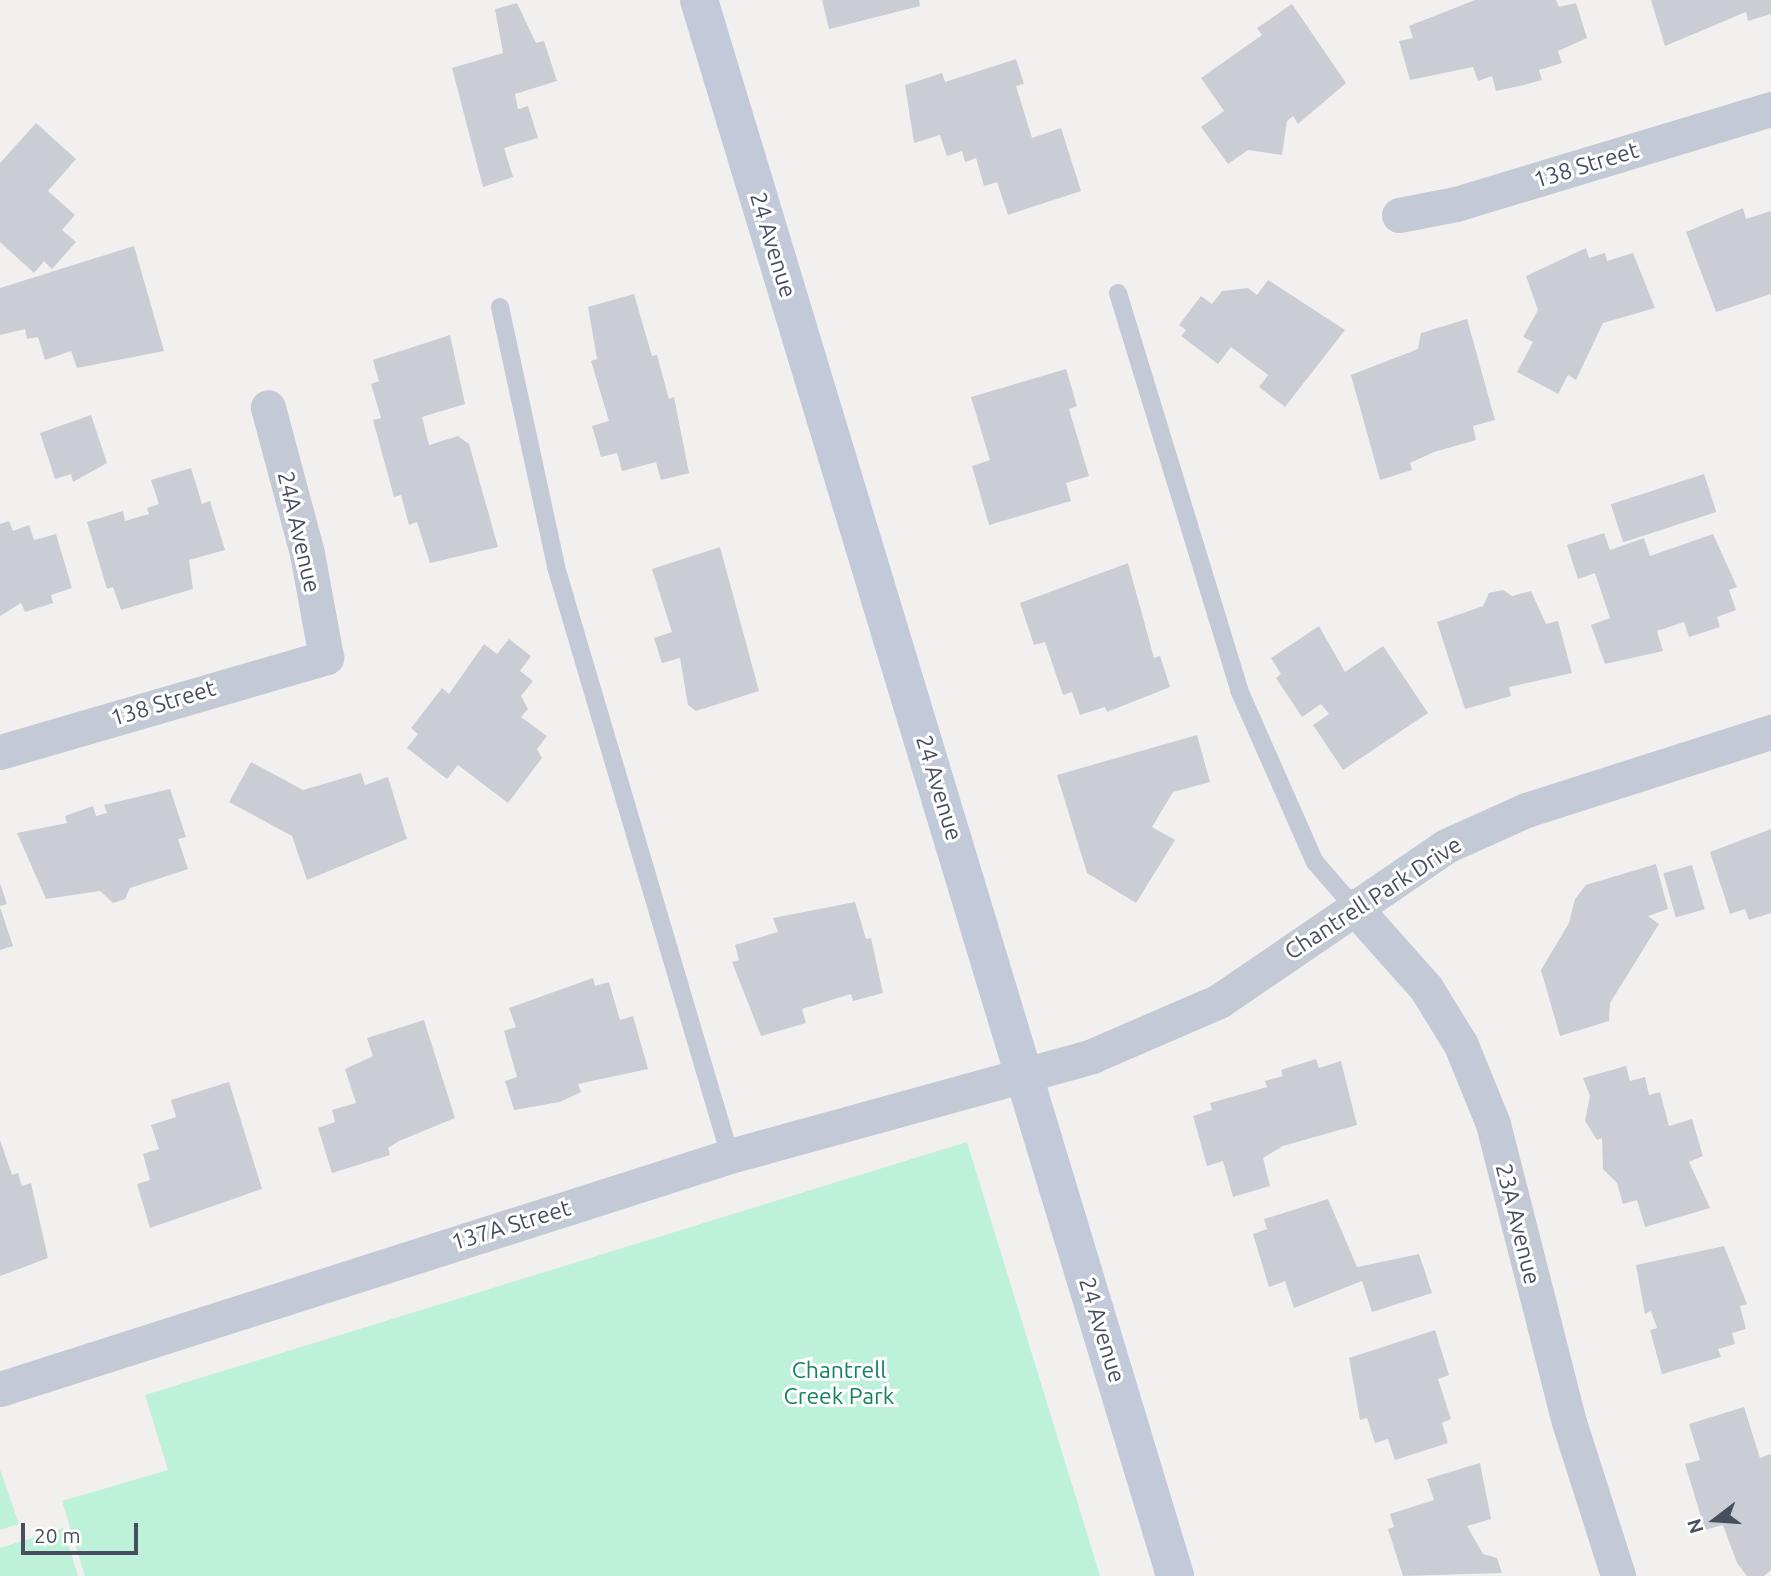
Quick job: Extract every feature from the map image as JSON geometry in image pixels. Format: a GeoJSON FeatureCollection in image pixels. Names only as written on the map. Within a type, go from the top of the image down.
{"type":"FeatureCollection","features":[{"type":"Feature","properties":{"kind":"main road","name":"24 Avenue"},"geometry":{"type":"LineString","coordinates":[[699,0],[1026,1072],[1175,1576]]}},
{"type":"Feature","properties":{"kind":"street","name":"138 Street"},"geometry":{"type":"LineString","coordinates":[[1399,215],[1457,204],[1771,110]]}},
{"type":"Feature","properties":{"kind":"street","name":"24A Avenue"},"geometry":{"type":"LineString","coordinates":[[268,407],[307,553],[326,657]]}},
{"type":"Feature","properties":{"kind":"street","name":"138 Street"},"geometry":{"type":"LineString","coordinates":[[0,752],[326,657]]}},
{"type":"Feature","properties":{"kind":"street","name":"Chantrell Park Drive"},"geometry":{"type":"LineString","coordinates":[[1026,1072],[1092,1056],[1219,1001],[1353,906],[1446,846],[1526,810],[1771,732]]}},
{"type":"Feature","properties":{"kind":"street","name":"23A Avenue"},"geometry":{"type":"LineString","coordinates":[[1353,906],[1426,988],[1461,1045],[1493,1124],[1569,1422],[1618,1576]]}},
{"type":"Feature","properties":{"kind":"street","name":"137A Street"},"geometry":{"type":"LineString","coordinates":[[0,1389],[730,1156],[1026,1072]]}},
{"type":"Feature","properties":{"kind":"lane"},"geometry":{"type":"LineString","coordinates":[[1118,293],[1239,690],[1315,862],[1353,906]]}},
{"type":"Feature","properties":{"kind":"lane"},"geometry":{"type":"LineString","coordinates":[[500,307],[556,567],[730,1156]]}},
{"type":"Feature","properties":{"kind":"green space","name":"Chantrell Creek Park"},"geometry":{"type":"Polygon","coordinates":[[[967,1142],[1100,1576],[85,1576],[62,1501],[168,1470],[145,1395],[967,1142]]]}},
{"type":"Feature","properties":{"kind":"green space"},"geometry":{"type":"Polygon","coordinates":[[[0,1469],[19,1524],[0,1530],[0,1469]]]}},
{"type":"Feature","properties":{"kind":"green space"},"geometry":{"type":"Polygon","coordinates":[[[63,1528],[78,1576],[0,1576],[0,1548],[63,1528]]]}},
{"type":"Feature","properties":{"kind":"building"},"geometry":{"type":"Polygon","coordinates":[[[822,0],[919,0],[920,6],[829,29],[822,0]]]}},
{"type":"Feature","properties":{"kind":"building"},"geometry":{"type":"Polygon","coordinates":[[[1475,0],[1556,0],[1559,7],[1576,3],[1587,38],[1558,51],[1562,63],[1539,70],[1542,80],[1524,85],[1496,91],[1492,76],[1478,81],[1473,67],[1410,80],[1399,41],[1413,38],[1409,26],[1475,0]]]}},
{"type":"Feature","properties":{"kind":"building"},"geometry":{"type":"Polygon","coordinates":[[[1651,0],[1771,0],[1771,14],[1748,21],[1746,12],[1665,46],[1651,0]]]}},
{"type":"Feature","properties":{"kind":"building"},"geometry":{"type":"Polygon","coordinates":[[[517,3],[536,43],[544,41],[557,81],[515,94],[518,109],[528,106],[538,138],[504,148],[513,177],[483,187],[452,68],[503,53],[495,9],[517,3]]]}},
{"type":"Feature","properties":{"kind":"building"},"geometry":{"type":"Polygon","coordinates":[[[1292,4],[1346,83],[1298,124],[1293,116],[1287,121],[1282,155],[1248,150],[1228,164],[1201,127],[1224,111],[1201,78],[1262,35],[1257,28],[1292,4]]]}},
{"type":"Feature","properties":{"kind":"building"},"geometry":{"type":"Polygon","coordinates":[[[1016,59],[1024,84],[1016,86],[1032,138],[1061,128],[1081,191],[1008,215],[997,182],[984,186],[976,158],[965,162],[962,151],[947,156],[940,135],[914,143],[905,85],[942,73],[945,82],[1016,59]]]}},
{"type":"Feature","properties":{"kind":"building"},"geometry":{"type":"Polygon","coordinates":[[[36,123],[76,159],[48,191],[75,215],[62,230],[76,242],[52,269],[44,261],[34,273],[0,242],[0,163],[36,123]]]}},
{"type":"Feature","properties":{"kind":"building"},"geometry":{"type":"Polygon","coordinates":[[[1743,208],[1746,219],[1771,211],[1771,294],[1716,312],[1686,232],[1743,208]]]}},
{"type":"Feature","properties":{"kind":"building"},"geometry":{"type":"Polygon","coordinates":[[[134,246],[164,351],[77,368],[71,351],[45,360],[38,337],[27,339],[25,329],[0,335],[0,288],[134,246]]]}},
{"type":"Feature","properties":{"kind":"building"},"geometry":{"type":"Polygon","coordinates":[[[1586,248],[1589,258],[1605,253],[1607,261],[1633,253],[1655,308],[1603,323],[1576,380],[1568,375],[1558,394],[1517,372],[1533,342],[1523,337],[1538,310],[1526,276],[1586,248]]]}},
{"type":"Feature","properties":{"kind":"building"},"geometry":{"type":"Polygon","coordinates":[[[1268,280],[1345,330],[1285,407],[1259,387],[1268,375],[1231,347],[1218,364],[1181,336],[1186,330],[1179,325],[1201,296],[1212,304],[1222,291],[1248,288],[1257,295],[1268,280]]]}},
{"type":"Feature","properties":{"kind":"building"},"geometry":{"type":"Polygon","coordinates":[[[634,294],[652,356],[657,355],[669,399],[674,397],[689,473],[661,480],[656,462],[622,471],[617,453],[601,457],[592,426],[609,421],[591,361],[597,359],[588,307],[634,294]]]}},
{"type":"Feature","properties":{"kind":"building"},"geometry":{"type":"Polygon","coordinates":[[[1467,319],[1495,420],[1473,426],[1476,440],[1434,452],[1410,463],[1412,470],[1380,480],[1351,375],[1418,349],[1421,333],[1467,319]]]}},
{"type":"Feature","properties":{"kind":"building"},"geometry":{"type":"Polygon","coordinates":[[[450,335],[465,404],[422,417],[429,445],[458,436],[469,444],[498,547],[430,563],[417,522],[409,525],[401,495],[394,497],[373,420],[381,418],[371,384],[379,381],[373,360],[450,335]]]}},
{"type":"Feature","properties":{"kind":"building"},"geometry":{"type":"Polygon","coordinates":[[[1066,369],[1077,406],[1069,409],[1089,476],[1066,483],[1071,501],[989,525],[972,466],[990,460],[971,397],[1066,369]]]}},
{"type":"Feature","properties":{"kind":"building"},"geometry":{"type":"Polygon","coordinates":[[[91,415],[107,463],[73,482],[71,474],[55,479],[40,433],[91,415]]]}},
{"type":"Feature","properties":{"kind":"building"},"geometry":{"type":"Polygon","coordinates":[[[191,468],[202,504],[210,501],[225,550],[189,560],[193,589],[121,610],[113,587],[107,589],[87,522],[123,511],[125,521],[149,514],[147,508],[159,504],[151,480],[191,468]]]}},
{"type":"Feature","properties":{"kind":"building"},"geometry":{"type":"Polygon","coordinates":[[[1704,474],[1716,512],[1623,542],[1611,504],[1704,474]]]}},
{"type":"Feature","properties":{"kind":"building"},"geometry":{"type":"Polygon","coordinates":[[[9,521],[13,531],[29,525],[34,540],[56,534],[72,588],[51,595],[53,603],[25,612],[21,603],[0,616],[0,524],[9,521]]]}},
{"type":"Feature","properties":{"kind":"building"},"geometry":{"type":"Polygon","coordinates":[[[1604,533],[1610,550],[1644,538],[1650,556],[1713,534],[1737,587],[1729,590],[1736,610],[1717,617],[1720,627],[1689,637],[1684,622],[1657,631],[1663,651],[1605,664],[1591,625],[1610,618],[1595,573],[1578,579],[1567,545],[1604,533]]]}},
{"type":"Feature","properties":{"kind":"building"},"geometry":{"type":"Polygon","coordinates":[[[720,547],[759,691],[696,711],[688,705],[680,658],[662,663],[654,638],[672,632],[652,569],[720,547]]]}},
{"type":"Feature","properties":{"kind":"building"},"geometry":{"type":"Polygon","coordinates":[[[1128,563],[1154,658],[1160,656],[1170,687],[1107,712],[1105,707],[1080,715],[1072,692],[1063,695],[1045,642],[1034,645],[1020,603],[1128,563]]]}},
{"type":"Feature","properties":{"kind":"building"},"geometry":{"type":"Polygon","coordinates":[[[1503,590],[1512,596],[1531,591],[1546,624],[1558,621],[1572,673],[1509,687],[1511,696],[1465,709],[1437,622],[1483,606],[1489,593],[1503,590]]]}},
{"type":"Feature","properties":{"kind":"building"},"geometry":{"type":"Polygon","coordinates":[[[1319,626],[1345,672],[1383,646],[1428,713],[1343,770],[1313,725],[1329,714],[1321,704],[1302,717],[1276,678],[1281,674],[1271,658],[1319,626]]]}},
{"type":"Feature","properties":{"kind":"building"},"geometry":{"type":"Polygon","coordinates":[[[509,639],[531,656],[520,671],[533,681],[521,696],[528,709],[521,717],[547,736],[537,749],[542,758],[508,803],[458,765],[447,779],[407,748],[418,734],[411,728],[442,688],[449,694],[484,644],[497,654],[509,639]]]}},
{"type":"Feature","properties":{"kind":"building"},"geometry":{"type":"Polygon","coordinates":[[[1197,735],[1210,782],[1173,792],[1152,827],[1175,840],[1136,903],[1087,873],[1057,775],[1197,735]]]}},
{"type":"Feature","properties":{"kind":"building"},"geometry":{"type":"Polygon","coordinates":[[[251,762],[303,790],[361,773],[365,785],[388,777],[407,839],[307,880],[292,836],[229,802],[251,762]]]}},
{"type":"Feature","properties":{"kind":"building"},"geometry":{"type":"Polygon","coordinates":[[[170,789],[186,837],[178,839],[188,869],[130,888],[125,899],[113,903],[100,891],[46,899],[17,833],[67,823],[65,816],[93,806],[96,816],[107,813],[104,805],[170,789]]]}},
{"type":"Feature","properties":{"kind":"building"},"geometry":{"type":"Polygon","coordinates":[[[1771,829],[1771,913],[1749,920],[1745,909],[1730,914],[1710,852],[1771,829]]]}},
{"type":"Feature","properties":{"kind":"building"},"geometry":{"type":"Polygon","coordinates":[[[1656,864],[1668,909],[1648,916],[1659,924],[1610,1003],[1609,1021],[1560,1036],[1541,970],[1569,923],[1575,899],[1586,885],[1656,864]]]}},
{"type":"Feature","properties":{"kind":"building"},"geometry":{"type":"Polygon","coordinates":[[[1692,865],[1705,909],[1676,917],[1663,873],[1692,865]]]}},
{"type":"Feature","properties":{"kind":"building"},"geometry":{"type":"Polygon","coordinates":[[[0,883],[7,904],[0,906],[0,883]]]}},
{"type":"Feature","properties":{"kind":"building"},"geometry":{"type":"Polygon","coordinates":[[[855,902],[866,939],[871,938],[883,993],[853,1001],[851,994],[802,1009],[806,1023],[761,1036],[732,962],[739,960],[735,945],[778,932],[773,918],[855,902]]]}},
{"type":"Feature","properties":{"kind":"building"},"geometry":{"type":"Polygon","coordinates":[[[0,907],[13,946],[0,950],[0,907]]]}},
{"type":"Feature","properties":{"kind":"building"},"geometry":{"type":"Polygon","coordinates":[[[593,978],[595,986],[609,982],[620,1020],[633,1016],[648,1069],[578,1084],[581,1092],[560,1102],[514,1110],[505,1081],[517,1077],[504,1031],[516,1027],[509,1008],[593,978]]]}},
{"type":"Feature","properties":{"kind":"building"},"geometry":{"type":"Polygon","coordinates":[[[424,1020],[455,1118],[399,1141],[388,1148],[390,1155],[332,1173],[318,1128],[335,1122],[332,1110],[356,1103],[345,1069],[373,1056],[367,1038],[424,1020]]]}},
{"type":"Feature","properties":{"kind":"building"},"geometry":{"type":"Polygon","coordinates":[[[1316,1059],[1319,1068],[1341,1061],[1357,1125],[1283,1146],[1263,1158],[1270,1186],[1233,1197],[1223,1161],[1207,1166],[1193,1116],[1212,1110],[1210,1103],[1267,1087],[1265,1081],[1283,1076],[1281,1070],[1316,1059]]]}},
{"type":"Feature","properties":{"kind":"building"},"geometry":{"type":"Polygon","coordinates":[[[1626,1066],[1630,1081],[1645,1077],[1649,1095],[1660,1092],[1669,1126],[1692,1119],[1703,1156],[1689,1162],[1710,1208],[1645,1227],[1637,1200],[1623,1204],[1617,1183],[1603,1169],[1602,1138],[1597,1140],[1585,1121],[1590,1096],[1583,1078],[1626,1066]]]}},
{"type":"Feature","properties":{"kind":"building"},"geometry":{"type":"Polygon","coordinates":[[[229,1082],[262,1189],[150,1228],[137,1184],[150,1180],[143,1154],[159,1149],[151,1125],[176,1117],[171,1100],[229,1082]]]}},
{"type":"Feature","properties":{"kind":"building"},"geometry":{"type":"Polygon","coordinates":[[[0,1140],[12,1175],[18,1173],[22,1186],[31,1183],[48,1258],[0,1276],[0,1140]]]}},
{"type":"Feature","properties":{"kind":"building"},"geometry":{"type":"Polygon","coordinates":[[[1328,1199],[1357,1267],[1419,1254],[1432,1293],[1372,1312],[1362,1281],[1294,1308],[1285,1281],[1269,1287],[1253,1234],[1267,1229],[1264,1219],[1328,1199]]]}},
{"type":"Feature","properties":{"kind":"building"},"geometry":{"type":"Polygon","coordinates":[[[1724,1246],[1747,1304],[1740,1306],[1746,1329],[1732,1333],[1735,1344],[1718,1349],[1721,1357],[1662,1374],[1650,1330],[1657,1328],[1651,1311],[1645,1314],[1636,1265],[1724,1246]]]}},
{"type":"Feature","properties":{"kind":"building"},"geometry":{"type":"Polygon","coordinates":[[[1435,1330],[1449,1375],[1438,1379],[1451,1419],[1442,1423],[1448,1443],[1395,1460],[1388,1439],[1375,1443],[1367,1418],[1360,1420],[1349,1358],[1435,1330]]]}},
{"type":"Feature","properties":{"kind":"building"},"geometry":{"type":"Polygon","coordinates":[[[1744,1407],[1760,1458],[1771,1454],[1771,1570],[1764,1576],[1747,1576],[1737,1563],[1723,1525],[1705,1530],[1685,1464],[1700,1460],[1689,1424],[1744,1407]]]}},
{"type":"Feature","properties":{"kind":"building"},"geometry":{"type":"Polygon","coordinates":[[[1480,1463],[1491,1519],[1467,1526],[1483,1554],[1497,1558],[1502,1573],[1403,1576],[1388,1529],[1394,1527],[1390,1514],[1434,1500],[1427,1479],[1480,1463]]]}}]}
